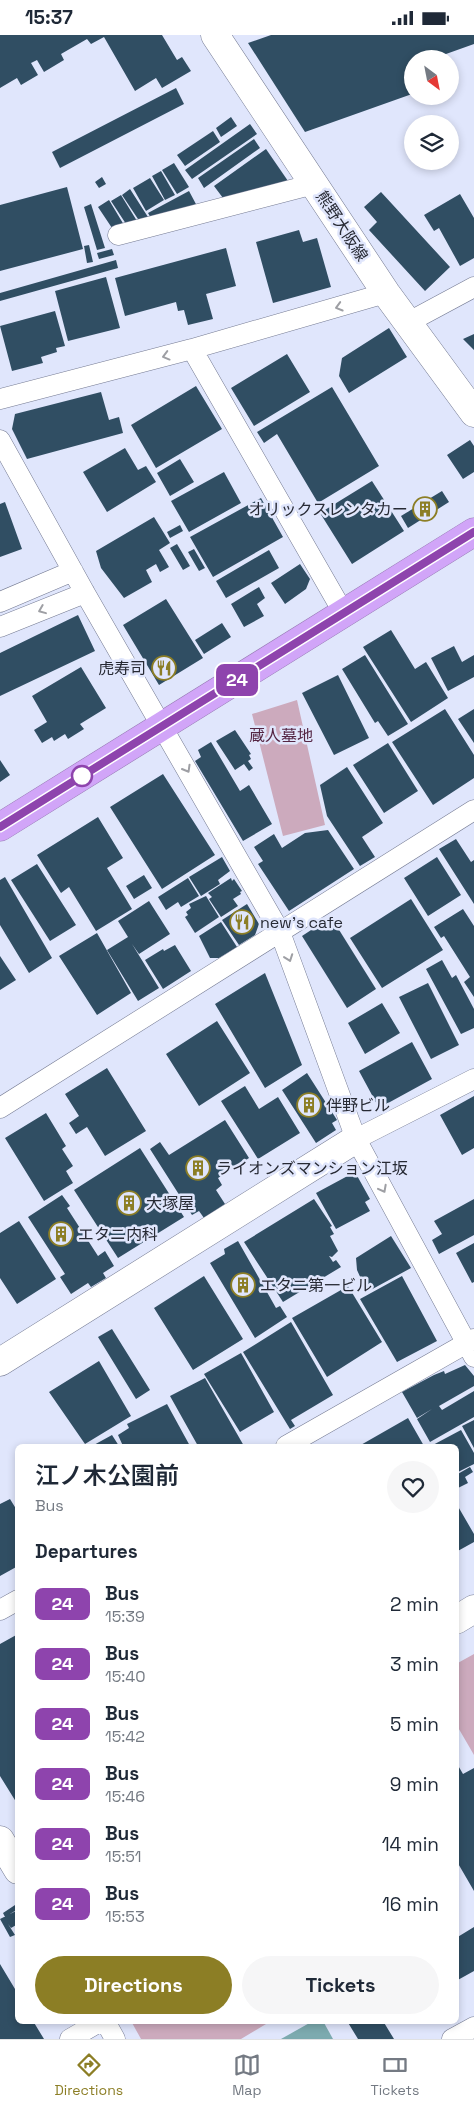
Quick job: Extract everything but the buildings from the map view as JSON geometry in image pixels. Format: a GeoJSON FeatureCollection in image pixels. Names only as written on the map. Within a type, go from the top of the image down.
{"type":"FeatureCollection","features":[{"type":"Feature","properties":{"kind":"highway"},"geometry":{"type":"LineString","coordinates":[[0,827],[474,532]]}},
{"type":"Feature","properties":{"kind":"street","name":"熊野大阪線"},"geometry":{"type":"LineString","coordinates":[[215,35],[386,293],[474,413]]}},
{"type":"Feature","properties":{"kind":"street"},"geometry":{"type":"LineString","coordinates":[[118,235],[314,184]]}},
{"type":"Feature","properties":{"kind":"street"},"geometry":{"type":"LineString","coordinates":[[407,323],[474,287]]}},
{"type":"Feature","properties":{"kind":"street"},"geometry":{"type":"LineString","coordinates":[[0,399],[192,349],[386,293]]}},
{"type":"Feature","properties":{"kind":"street"},"geometry":{"type":"LineString","coordinates":[[192,349],[343,613]]}},
{"type":"Feature","properties":{"kind":"street"},"geometry":{"type":"LineString","coordinates":[[0,440],[85,593],[280,932],[356,1139],[471,1346],[290,1444]]}},
{"type":"Feature","properties":{"kind":"street"},"geometry":{"type":"LineString","coordinates":[[0,602],[73,571]]}},
{"type":"Feature","properties":{"kind":"street"},"geometry":{"type":"LineString","coordinates":[[0,627],[85,593]]}},
{"type":"Feature","properties":{"kind":"street"},"geometry":{"type":"LineString","coordinates":[[3,1100],[280,932],[474,810]]}},
{"type":"Feature","properties":{"kind":"street"},"geometry":{"type":"LineString","coordinates":[[0,1362],[356,1139],[474,1079]]}},
{"type":"Feature","properties":{"kind":"street"},"geometry":{"type":"LineString","coordinates":[[0,1610],[15,1602]]}},
{"type":"Feature","properties":{"kind":"street"},"geometry":{"type":"LineString","coordinates":[[459,1617],[474,1609]]}},
{"type":"Feature","properties":{"kind":"street"},"geometry":{"type":"LineString","coordinates":[[0,1840],[15,1866]]}},
{"type":"Feature","properties":{"kind":"street"},"geometry":{"type":"LineString","coordinates":[[0,1883],[15,1873]]}},
{"type":"Feature","properties":{"kind":"street"},"geometry":{"type":"LineString","coordinates":[[70,2039],[96,2024]]}},
{"type":"Feature","properties":{"kind":"street"},"geometry":{"type":"LineString","coordinates":[[107,2024],[115,2039]]}},
{"type":"Feature","properties":{"kind":"street"},"geometry":{"type":"LineString","coordinates":[[452,2039],[474,2027]]}},
{"type":"Feature","properties":{"kind":"green space","name":"蔵人墓地"},"geometry":{"type":"Polygon","coordinates":[[[297,700],[325,825],[283,836],[252,714],[297,700]]]}},
{"type":"Feature","properties":{"kind":"green space"},"geometry":{"type":"Polygon","coordinates":[[[474,1654],[474,1755],[459,1729],[459,1662],[474,1654]]]}},
{"type":"Feature","properties":{"kind":"green space"},"geometry":{"type":"Polygon","coordinates":[[[133,2024],[266,2024],[241,2039],[141,2039],[133,2024]]]}},
{"type":"Feature","properties":{"kind":"shaded area"},"geometry":{"type":"Polygon","coordinates":[[[308,2024],[325,2024],[333,2039],[281,2039],[308,2024]]]}},
{"type":"Feature","properties":{"kind":"bus line","name":"24"},"geometry":{"type":"LineString","coordinates":[[0,827],[474,532]]}},
{"type":"Feature","properties":{"kind":"place","name":"オリックスレンタカー"},"geometry":{"type":"Point","coordinates":[425,509]}},
{"type":"Feature","properties":{"kind":"place","name":"虎寿司"},"geometry":{"type":"Point","coordinates":[164,668]}},
{"type":"Feature","properties":{"kind":"place","name":"new's cafe"},"geometry":{"type":"Point","coordinates":[242,922]}},
{"type":"Feature","properties":{"kind":"place","name":"伴野ビル"},"geometry":{"type":"Point","coordinates":[309,1105]}},
{"type":"Feature","properties":{"kind":"place","name":"ライオンズマンション江坂"},"geometry":{"type":"Point","coordinates":[198,1168]}},
{"type":"Feature","properties":{"kind":"place","name":"大塚屋"},"geometry":{"type":"Point","coordinates":[129,1203]}},
{"type":"Feature","properties":{"kind":"place","name":"エタニ内科"},"geometry":{"type":"Point","coordinates":[61,1234]}},
{"type":"Feature","properties":{"kind":"place","name":"エタニ第一ビル"},"geometry":{"type":"Point","coordinates":[243,1285]}}]}
